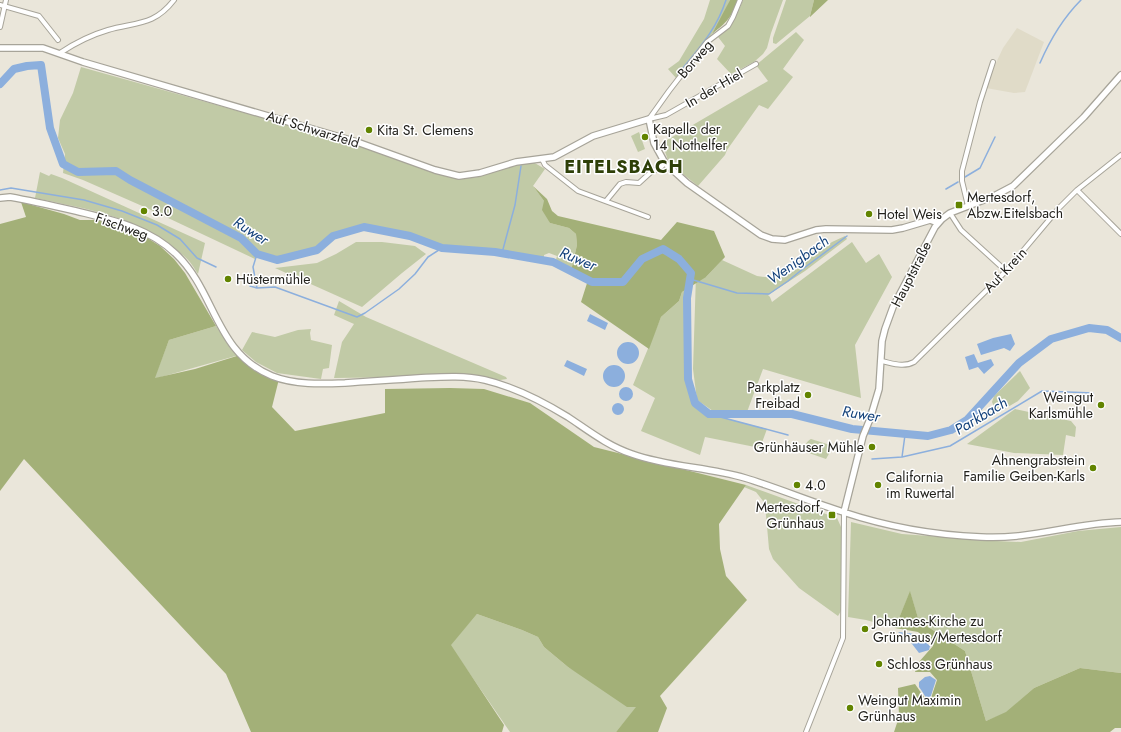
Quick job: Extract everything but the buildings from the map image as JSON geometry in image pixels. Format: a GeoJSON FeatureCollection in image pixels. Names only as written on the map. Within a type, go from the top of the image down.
{"type":"FeatureCollection","features":[{"type":"Feature","properties":{"kind":"street"},"geometry":{"type":"LineString","coordinates":[[0,27],[6,0]]}},
{"type":"Feature","properties":{"kind":"street"},"geometry":{"type":"LineString","coordinates":[[60,53],[87,38],[108,30],[153,19],[174,0]]}},
{"type":"Feature","properties":{"kind":"street","name":"Borweg"},"geometry":{"type":"LineString","coordinates":[[649,119],[707,42],[728,26],[740,0]]}},
{"type":"Feature","properties":{"kind":"street"},"geometry":{"type":"LineString","coordinates":[[0,5],[5,8],[39,16],[58,40]]}},
{"type":"Feature","properties":{"kind":"street","name":"Auf Schwarzfeld"},"geometry":{"type":"LineString","coordinates":[[0,48],[37,47],[51,50],[83,62],[358,142],[435,170],[454,175],[470,175],[516,162],[542,159],[558,155],[598,134],[649,119]]}},
{"type":"Feature","properties":{"kind":"street"},"geometry":{"type":"LineString","coordinates":[[968,206],[962,181],[962,171],[980,102],[993,62]]}},
{"type":"Feature","properties":{"kind":"street","name":"In der Hiel"},"geometry":{"type":"LineString","coordinates":[[649,119],[666,115],[756,64]]}},
{"type":"Feature","properties":{"kind":"street","name":"Hauptstraße"},"geometry":{"type":"LineString","coordinates":[[844,512],[863,436],[879,389],[882,342],[889,317],[906,281],[938,223],[950,213],[1005,191],[1018,182],[1084,117],[1121,75]]}},
{"type":"Feature","properties":{"kind":"street"},"geometry":{"type":"LineString","coordinates":[[649,119],[654,143],[665,163],[692,187],[761,235],[770,239],[789,240],[810,232],[826,229],[896,229],[930,220],[938,223]]}},
{"type":"Feature","properties":{"kind":"street","name":"Auf Krein"},"geometry":{"type":"LineString","coordinates":[[881,361],[902,366],[906,366],[914,362],[1006,271],[1059,208],[1077,190],[1121,155]]}},
{"type":"Feature","properties":{"kind":"street"},"geometry":{"type":"LineString","coordinates":[[542,159],[545,165],[578,191],[648,217]]}},
{"type":"Feature","properties":{"kind":"street"},"geometry":{"type":"LineString","coordinates":[[606,201],[620,184],[626,182],[639,183],[651,172],[660,168],[665,163]]}},
{"type":"Feature","properties":{"kind":"street"},"geometry":{"type":"LineString","coordinates":[[1077,190],[1121,234]]}},
{"type":"Feature","properties":{"kind":"street","name":"Fischweg"},"geometry":{"type":"LineString","coordinates":[[0,198],[10,197],[96,215],[134,227],[153,236],[176,254],[187,266],[205,295],[229,342],[240,355],[262,371],[275,377],[318,384],[446,377],[480,379],[503,384],[537,399],[598,437],[632,454],[744,478],[844,512],[904,528],[982,538],[1021,536],[1079,526],[1121,522]]}},
{"type":"Feature","properties":{"kind":"street"},"geometry":{"type":"LineString","coordinates":[[950,213],[961,230],[1006,271]]}},
{"type":"Feature","properties":{"kind":"street"},"geometry":{"type":"LineString","coordinates":[[806,732],[843,638],[844,512]]}},
{"type":"Feature","properties":{"kind":"shaded area"},"geometry":{"type":"Polygon","coordinates":[[[1017,28],[1044,42],[1025,92],[1014,93],[986,88],[1003,48],[1017,28]]]}},
{"type":"Feature","properties":{"kind":"green space"},"geometry":{"type":"Polygon","coordinates":[[[710,0],[730,0],[712,34],[676,78],[668,69],[679,61],[704,19],[710,0]]]}},
{"type":"Feature","properties":{"kind":"green space"},"geometry":{"type":"Polygon","coordinates":[[[730,0],[738,0],[733,12],[722,26],[712,34],[730,0]]]}},
{"type":"Feature","properties":{"kind":"green space"},"geometry":{"type":"Polygon","coordinates":[[[743,0],[783,0],[767,48],[763,54],[754,62],[731,74],[717,59],[725,46],[718,37],[734,20],[743,0]]]}},
{"type":"Feature","properties":{"kind":"green space"},"geometry":{"type":"Polygon","coordinates":[[[786,0],[814,0],[810,16],[776,44],[773,43],[773,38],[786,0]]]}},
{"type":"Feature","properties":{"kind":"green space"},"geometry":{"type":"Polygon","coordinates":[[[814,0],[828,0],[810,17],[810,16],[814,0]]]}},
{"type":"Feature","properties":{"kind":"green space"},"geometry":{"type":"Polygon","coordinates":[[[796,32],[804,40],[783,69],[793,77],[768,109],[759,105],[725,155],[698,186],[669,163],[662,143],[768,81],[756,65],[796,32]]]}},
{"type":"Feature","properties":{"kind":"green space"},"geometry":{"type":"Polygon","coordinates":[[[81,67],[353,143],[458,179],[478,177],[506,168],[533,162],[545,169],[533,186],[544,201],[550,223],[569,228],[576,234],[577,245],[571,271],[555,263],[557,256],[549,253],[544,255],[544,261],[502,253],[442,248],[410,236],[364,227],[333,236],[317,250],[277,260],[257,254],[255,259],[149,209],[83,180],[63,173],[65,154],[58,138],[60,120],[73,93],[81,67]]]}},
{"type":"Feature","properties":{"kind":"green space"},"geometry":{"type":"Polygon","coordinates":[[[639,132],[645,149],[638,152],[631,136],[639,132]]]}},
{"type":"Feature","properties":{"kind":"green space"},"geometry":{"type":"Polygon","coordinates":[[[40,172],[49,176],[51,174],[62,178],[205,243],[198,274],[187,259],[169,244],[134,224],[95,211],[35,198],[40,172]]]}},
{"type":"Feature","properties":{"kind":"green space"},"geometry":{"type":"Polygon","coordinates":[[[533,186],[547,199],[552,211],[558,216],[661,240],[677,222],[714,231],[725,257],[706,277],[682,292],[679,301],[661,317],[649,349],[581,302],[588,280],[571,271],[577,245],[576,234],[569,228],[550,223],[542,210],[544,201],[533,186]]]}},
{"type":"Feature","properties":{"kind":"green space"},"geometry":{"type":"Polygon","coordinates":[[[21,202],[80,220],[98,220],[115,224],[141,234],[160,246],[174,259],[185,273],[216,326],[169,340],[155,378],[195,369],[240,355],[279,379],[272,407],[295,431],[385,413],[385,389],[484,389],[530,403],[594,447],[746,485],[719,524],[720,549],[726,576],[747,600],[660,696],[667,708],[658,732],[616,732],[636,707],[627,707],[568,667],[544,647],[538,637],[477,614],[451,645],[504,725],[502,732],[251,732],[226,674],[24,459],[0,491],[0,224],[26,217],[21,202]]]}},
{"type":"Feature","properties":{"kind":"green space"},"geometry":{"type":"Polygon","coordinates":[[[845,236],[847,239],[805,271],[768,295],[772,302],[852,242],[866,263],[879,254],[892,277],[855,345],[861,398],[763,369],[747,412],[713,411],[697,400],[693,369],[696,275],[706,277],[722,260],[757,276],[765,277],[785,274],[832,242],[845,236]]]}},
{"type":"Feature","properties":{"kind":"green space"},"geometry":{"type":"Polygon","coordinates":[[[356,242],[382,242],[415,246],[426,254],[362,307],[275,268],[317,263],[356,242]]]}},
{"type":"Feature","properties":{"kind":"green space"},"geometry":{"type":"Polygon","coordinates":[[[689,288],[687,298],[688,379],[695,403],[709,414],[767,429],[760,448],[705,437],[700,455],[641,431],[655,398],[633,385],[661,317],[679,301],[682,292],[689,288]]]}},
{"type":"Feature","properties":{"kind":"green space"},"geometry":{"type":"Polygon","coordinates":[[[339,301],[366,317],[506,377],[507,379],[500,380],[458,374],[410,377],[334,378],[342,342],[354,324],[334,315],[339,301]]]}},
{"type":"Feature","properties":{"kind":"green space"},"geometry":{"type":"Polygon","coordinates":[[[216,326],[230,348],[239,355],[154,379],[169,340],[216,326]]]}},
{"type":"Feature","properties":{"kind":"green space"},"geometry":{"type":"Polygon","coordinates":[[[311,329],[311,340],[332,345],[329,368],[323,369],[321,379],[277,373],[256,362],[242,350],[252,332],[275,337],[298,330],[311,329]]]}},
{"type":"Feature","properties":{"kind":"green space"},"geometry":{"type":"Polygon","coordinates":[[[1020,371],[1030,388],[1018,401],[1001,411],[994,407],[992,402],[994,396],[1020,371]]]}},
{"type":"Feature","properties":{"kind":"green space"},"geometry":{"type":"Polygon","coordinates":[[[1015,409],[1071,421],[1076,427],[1075,437],[1066,435],[1063,455],[1014,453],[967,444],[1015,409]]]}},
{"type":"Feature","properties":{"kind":"green space"},"geometry":{"type":"Polygon","coordinates":[[[811,439],[830,445],[830,452],[826,459],[806,452],[806,445],[811,439]]]}},
{"type":"Feature","properties":{"kind":"green space"},"geometry":{"type":"Polygon","coordinates":[[[746,485],[837,518],[841,527],[841,611],[838,616],[799,588],[773,559],[769,549],[766,515],[763,501],[756,492],[744,487],[746,485]]]}},
{"type":"Feature","properties":{"kind":"green space"},"geometry":{"type":"Polygon","coordinates":[[[851,522],[902,534],[1021,542],[1078,531],[1121,527],[1121,673],[1080,668],[1034,688],[1006,713],[986,721],[965,651],[919,621],[910,592],[895,628],[848,617],[851,522]]]}},
{"type":"Feature","properties":{"kind":"green space"},"geometry":{"type":"Polygon","coordinates":[[[910,591],[919,621],[965,651],[986,721],[1006,712],[1034,688],[1080,668],[1121,673],[1121,728],[1115,728],[1110,732],[894,732],[899,717],[898,688],[915,684],[929,704],[937,680],[930,672],[915,672],[918,663],[933,646],[918,632],[895,628],[910,591]]]}},
{"type":"Feature","properties":{"kind":"green space"},"geometry":{"type":"Polygon","coordinates":[[[477,614],[538,637],[544,647],[568,667],[637,707],[616,732],[510,732],[450,645],[477,614]]]}},
{"type":"Feature","properties":{"kind":"water"},"geometry":{"type":"Polygon","coordinates":[[[590,314],[608,323],[605,330],[587,321],[590,314]]]}},
{"type":"Feature","properties":{"kind":"water"},"geometry":{"type":"Polygon","coordinates":[[[1011,334],[1015,344],[1010,351],[1004,348],[981,355],[977,344],[993,338],[1011,334]]]}},
{"type":"Feature","properties":{"kind":"water"},"geometry":{"type":"Polygon","coordinates":[[[628,342],[636,345],[639,353],[636,361],[628,364],[620,361],[617,353],[620,345],[628,342]]]}},
{"type":"Feature","properties":{"kind":"water"},"geometry":{"type":"Polygon","coordinates":[[[974,354],[978,363],[991,359],[994,365],[984,374],[978,367],[969,370],[965,357],[974,354]]]}},
{"type":"Feature","properties":{"kind":"water"},"geometry":{"type":"Polygon","coordinates":[[[567,360],[587,369],[584,376],[564,366],[567,360]]]}},
{"type":"Feature","properties":{"kind":"water"},"geometry":{"type":"Polygon","coordinates":[[[614,365],[622,368],[625,376],[622,384],[614,387],[606,384],[603,376],[606,368],[614,365]]]}},
{"type":"Feature","properties":{"kind":"water"},"geometry":{"type":"Polygon","coordinates":[[[623,387],[629,387],[633,391],[633,397],[629,401],[623,401],[619,397],[619,391],[623,387]]]}},
{"type":"Feature","properties":{"kind":"water"},"geometry":{"type":"Polygon","coordinates":[[[618,403],[622,405],[624,409],[622,413],[618,415],[614,413],[612,409],[614,405],[618,403]]]}},
{"type":"Feature","properties":{"kind":"water"},"geometry":{"type":"Polygon","coordinates":[[[898,632],[908,633],[919,637],[930,646],[929,650],[919,653],[909,640],[898,632]]]}},
{"type":"Feature","properties":{"kind":"water"},"geometry":{"type":"Polygon","coordinates":[[[930,676],[936,680],[929,702],[919,687],[919,682],[925,677],[930,676]]]}},
{"type":"Feature","properties":{"kind":"waterway"},"geometry":{"type":"LineString","coordinates":[[678,74],[712,30],[726,0]]}},
{"type":"Feature","properties":{"kind":"waterway","name":"Wenigbach"},"geometry":{"type":"LineString","coordinates":[[1040,63],[1048,46],[1068,14],[1081,0]]}},
{"type":"Feature","properties":{"kind":"waterway","name":"Ruwer"},"geometry":{"type":"LineString","coordinates":[[0,84],[14,69],[41,65],[50,128],[63,164],[78,172],[116,171],[130,180],[241,238],[257,254],[277,260],[317,250],[333,236],[364,227],[410,236],[442,248],[495,252],[553,262],[592,282],[623,282],[642,259],[663,249],[679,259],[691,273],[687,298],[688,379],[695,403],[709,414],[792,414],[852,429],[928,436],[951,430],[967,420],[1019,363],[1051,339],[1089,328],[1107,330],[1121,338]]}},
{"type":"Feature","properties":{"kind":"waterway","name":"Wenigbach"},"geometry":{"type":"LineString","coordinates":[[965,177],[980,168],[995,137]]}},
{"type":"Feature","properties":{"kind":"waterway"},"geometry":{"type":"LineString","coordinates":[[502,253],[515,205],[521,166]]}},
{"type":"Feature","properties":{"kind":"waterway","name":"Wenigbach"},"geometry":{"type":"LineString","coordinates":[[946,189],[958,182]]}},
{"type":"Feature","properties":{"kind":"waterway"},"geometry":{"type":"LineString","coordinates":[[0,190],[11,188],[84,200],[122,211],[157,225],[180,239],[197,258],[216,267]]}},
{"type":"Feature","properties":{"kind":"waterway","name":"Wenigbach"},"geometry":{"type":"LineString","coordinates":[[690,279],[737,293],[769,294],[847,236]]}},
{"type":"Feature","properties":{"kind":"waterway"},"geometry":{"type":"LineString","coordinates":[[250,286],[257,288],[275,287],[357,317],[399,289],[415,274],[428,257],[442,248]]}},
{"type":"Feature","properties":{"kind":"waterway"},"geometry":{"type":"LineString","coordinates":[[257,254],[253,267],[257,288]]}},
{"type":"Feature","properties":{"kind":"waterway","name":"Parkbach"},"geometry":{"type":"LineString","coordinates":[[872,459],[902,457],[950,446],[1042,391],[1093,393]]}},
{"type":"Feature","properties":{"kind":"waterway","name":"Parkbach"},"geometry":{"type":"LineString","coordinates":[[709,414],[788,435]]}},
{"type":"Feature","properties":{"kind":"waterway","name":"Parkbach"},"geometry":{"type":"LineString","coordinates":[[902,457],[905,435]]}},
{"type":"Feature","properties":{"kind":"place","name":"Kita St. Clemens"},"geometry":{"type":"Point","coordinates":[369,130]}},
{"type":"Feature","properties":{"kind":"place","name":"Kapelle der 14 Nothelfer"},"geometry":{"type":"Point","coordinates":[645,137]}},
{"type":"Feature","properties":{"kind":"place","name":"Mertesdorf, Abzw.Eitelsbach"},"geometry":{"type":"Point","coordinates":[959,205]}},
{"type":"Feature","properties":{"kind":"place","name":"3.0"},"geometry":{"type":"Point","coordinates":[144,211]}},
{"type":"Feature","properties":{"kind":"place","name":"Hotel Weis"},"geometry":{"type":"Point","coordinates":[869,214]}},
{"type":"Feature","properties":{"kind":"place","name":"Hüstermühle"},"geometry":{"type":"Point","coordinates":[228,279]}},
{"type":"Feature","properties":{"kind":"place","name":"Parkplatz Freibad"},"geometry":{"type":"Point","coordinates":[808,395]}},
{"type":"Feature","properties":{"kind":"place","name":"Weingut Karlsmühle"},"geometry":{"type":"Point","coordinates":[1101,405]}},
{"type":"Feature","properties":{"kind":"place","name":"Grünhäuser Mühle"},"geometry":{"type":"Point","coordinates":[872,447]}},
{"type":"Feature","properties":{"kind":"place","name":"Ahnengrabstein Familie Geiben-Karls"},"geometry":{"type":"Point","coordinates":[1093,468]}},
{"type":"Feature","properties":{"kind":"place","name":"4.0"},"geometry":{"type":"Point","coordinates":[797,485]}},
{"type":"Feature","properties":{"kind":"place","name":"California im Ruwertal"},"geometry":{"type":"Point","coordinates":[878,485]}},
{"type":"Feature","properties":{"kind":"place","name":"Mertesdorf, Grünhaus"},"geometry":{"type":"Point","coordinates":[832,515]}},
{"type":"Feature","properties":{"kind":"place","name":"Johannes-Kirche zu Grünhaus/Mertesdorf"},"geometry":{"type":"Point","coordinates":[865,629]}},
{"type":"Feature","properties":{"kind":"place","name":"Schloss Grünhaus"},"geometry":{"type":"Point","coordinates":[879,664]}},
{"type":"Feature","properties":{"kind":"place","name":"Weingut Maximin Grünhaus"},"geometry":{"type":"Point","coordinates":[850,708]}},
{"type":"Feature","properties":{"kind":"district","name":"EITELSBACH"},"geometry":{"type":"Point","coordinates":[624,167]}}]}
